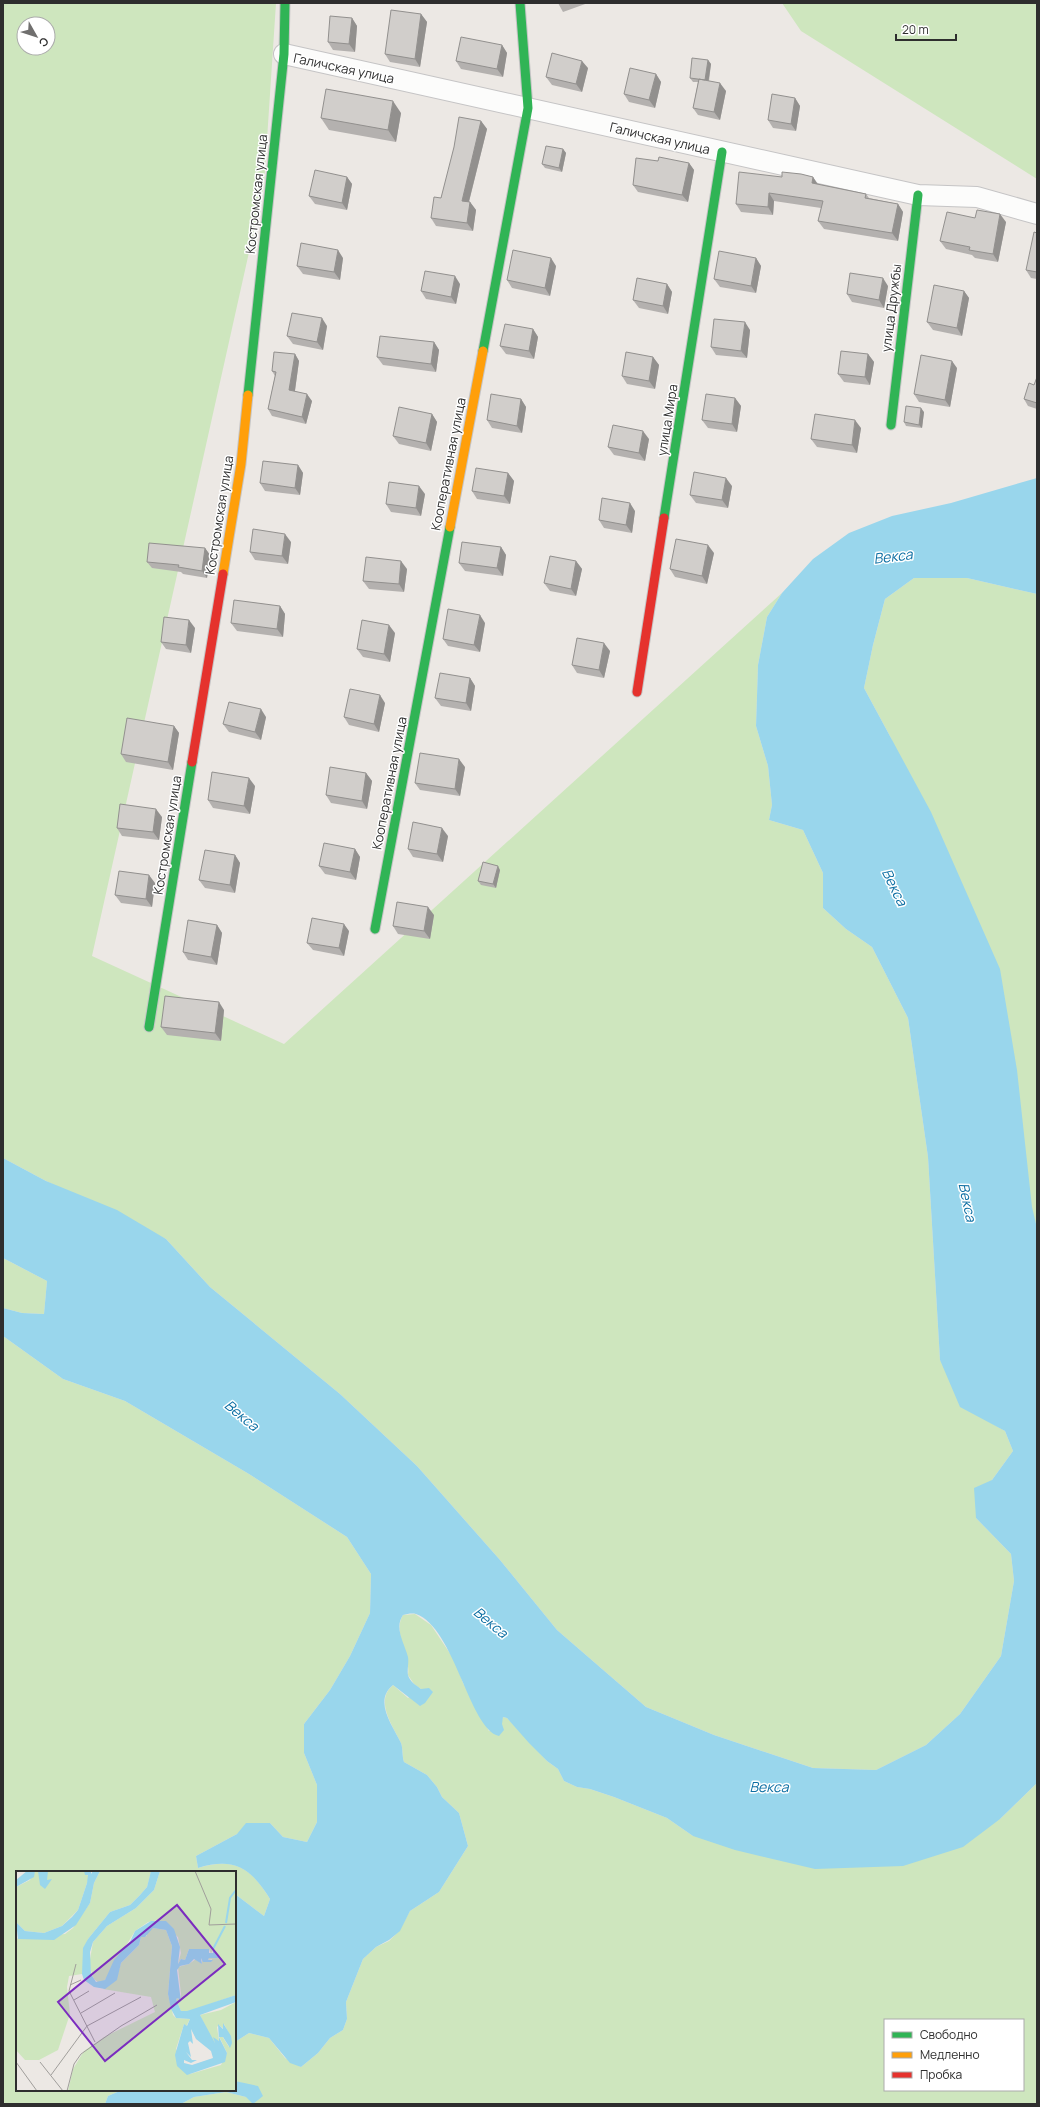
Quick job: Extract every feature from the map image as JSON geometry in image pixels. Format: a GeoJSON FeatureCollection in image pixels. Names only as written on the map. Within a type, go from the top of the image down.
{"type":"FeatureCollection","features":[{"type":"Feature","properties":{"kind":"street","name":"Костромская улица"},"geometry":{"type":"LineString","coordinates":[[149,1027],[241,464],[284,54],[285,3]]}},
{"type":"Feature","properties":{"kind":"street","name":"Кооперативная улица"},"geometry":{"type":"LineString","coordinates":[[375,929],[528,108],[520,3]]}},
{"type":"Feature","properties":{"kind":"street","name":"Галичская улица"},"geometry":{"type":"LineString","coordinates":[[284,54],[918,195],[977,197],[1037,214]]}},
{"type":"Feature","properties":{"kind":"street","name":"улица Мира"},"geometry":{"type":"LineString","coordinates":[[637,692],[722,152]]}},
{"type":"Feature","properties":{"kind":"street","name":"улица Дружбы"},"geometry":{"type":"LineString","coordinates":[[891,425],[918,195]]}},
{"type":"Feature","properties":{"kind":"green space"},"geometry":{"type":"Polygon","coordinates":[[[3,3],[276,3],[264,185],[92,956],[284,1044],[782,593],[767,617],[758,665],[756,726],[768,766],[772,805],[769,820],[803,830],[823,873],[823,908],[846,929],[872,947],[908,1018],[928,1157],[940,1360],[986,1420],[1005,1431],[1013,1451],[992,1480],[976,1518],[1011,1554],[1014,1581],[1001,1656],[960,1714],[926,1745],[876,1770],[813,1768],[714,1735],[646,1707],[557,1630],[500,1560],[417,1466],[340,1394],[210,1287],[166,1239],[46,1181],[3,1158],[3,3]]]}},
{"type":"Feature","properties":{"kind":"green space"},"geometry":{"type":"Polygon","coordinates":[[[782,3],[1037,3],[1037,179],[801,31],[782,3]]]}},
{"type":"Feature","properties":{"kind":"green space"},"geometry":{"type":"Polygon","coordinates":[[[914,578],[967,578],[1037,594],[1037,1228],[891,738],[864,688],[885,599],[914,578]]]}},
{"type":"Feature","properties":{"kind":"green space"},"geometry":{"type":"Polygon","coordinates":[[[3,1258],[47,1281],[44,1314],[22,1313],[3,1308],[3,1258]]]}},
{"type":"Feature","properties":{"kind":"green space"},"geometry":{"type":"Polygon","coordinates":[[[3,1336],[63,1379],[125,1401],[249,1474],[347,1537],[371,1574],[370,1613],[350,1656],[330,1690],[304,1724],[304,1753],[317,1785],[317,1822],[307,1842],[283,1837],[270,1823],[237,1834],[196,1856],[198,1868],[222,1864],[241,1868],[249,1873],[263,1888],[270,1899],[264,1916],[236,1895],[236,1871],[16,1871],[16,2091],[120,2091],[108,2096],[105,2104],[3,2104],[3,1336]]]}},
{"type":"Feature","properties":{"kind":"green space"},"geometry":{"type":"Polygon","coordinates":[[[415,1614],[431,1625],[455,1661],[463,1683],[489,1731],[501,1724],[503,1717],[507,1718],[547,1761],[558,1769],[564,1781],[577,1787],[590,1789],[614,1797],[667,1818],[693,1836],[1000,1819],[1037,1783],[1037,2104],[181,2104],[194,2097],[226,2092],[246,2097],[242,2083],[236,2081],[236,2041],[249,2033],[269,2038],[285,2058],[301,2067],[318,2053],[330,2038],[343,2030],[347,2019],[346,2002],[363,1959],[376,1947],[389,1941],[399,1931],[410,1911],[439,1892],[468,1846],[459,1813],[442,1797],[437,1787],[427,1775],[404,1762],[401,1743],[387,1714],[385,1698],[393,1685],[408,1698],[421,1689],[414,1684],[408,1675],[407,1660],[401,1637],[400,1622],[403,1615],[415,1614]]]}},
{"type":"Feature","properties":{"kind":"water","name":"Векса"},"geometry":{"type":"Polygon","coordinates":[[[1037,478],[1037,594],[967,578],[914,578],[885,599],[864,688],[931,812],[1000,969],[1017,1070],[1032,1207],[1037,1228],[1037,1783],[1000,1819],[963,1847],[903,1866],[815,1869],[735,1850],[693,1836],[667,1818],[614,1797],[590,1789],[577,1787],[564,1781],[558,1769],[547,1761],[529,1743],[507,1718],[503,1717],[502,1724],[504,1730],[499,1736],[488,1729],[479,1716],[441,1638],[430,1623],[416,1614],[403,1615],[399,1625],[408,1657],[408,1673],[410,1680],[421,1689],[429,1688],[433,1692],[425,1703],[420,1706],[393,1685],[387,1691],[385,1698],[386,1714],[401,1743],[404,1762],[427,1775],[437,1787],[442,1797],[459,1813],[468,1846],[439,1892],[410,1911],[400,1931],[389,1940],[376,1947],[363,1959],[346,2002],[347,2019],[343,2030],[330,2038],[318,2053],[301,2067],[290,2063],[269,2038],[249,2033],[236,2041],[236,1895],[264,1916],[270,1899],[256,1880],[240,1868],[222,1864],[198,1868],[196,1856],[237,1834],[246,1823],[270,1823],[283,1837],[307,1842],[317,1822],[317,1785],[304,1753],[304,1724],[330,1690],[350,1656],[370,1613],[371,1574],[347,1537],[249,1474],[125,1401],[63,1379],[3,1336],[3,1308],[22,1313],[44,1314],[47,1281],[3,1258],[3,1158],[46,1181],[117,1210],[166,1239],[210,1287],[340,1394],[417,1466],[500,1560],[557,1630],[646,1707],[714,1735],[813,1768],[876,1770],[926,1745],[960,1714],[1001,1656],[1014,1581],[1011,1554],[976,1518],[974,1488],[992,1480],[1013,1451],[1005,1431],[960,1407],[940,1360],[928,1157],[908,1018],[872,947],[846,929],[823,908],[823,873],[803,830],[769,820],[772,805],[768,766],[756,726],[758,665],[767,617],[782,593],[813,559],[849,533],[892,516],[951,503],[1037,478]]]}},
{"type":"Feature","properties":{"kind":"water"},"geometry":{"type":"Polygon","coordinates":[[[236,2081],[258,2086],[263,2096],[253,2104],[246,2097],[226,2092],[194,2097],[181,2104],[105,2104],[108,2096],[120,2091],[236,2091],[236,2081]]]}},
{"type":"Feature","properties":{"kind":"building"},"geometry":{"type":"Polygon","coordinates":[[[391,10],[421,14],[415,59],[385,54],[391,10]]]}},
{"type":"Feature","properties":{"kind":"building"},"geometry":{"type":"Polygon","coordinates":[[[330,16],[352,18],[349,44],[328,42],[330,16]]]}},
{"type":"Feature","properties":{"kind":"building"},"geometry":{"type":"Polygon","coordinates":[[[461,37],[502,45],[497,69],[456,61],[461,37]]]}},
{"type":"Feature","properties":{"kind":"building"},"geometry":{"type":"Polygon","coordinates":[[[552,53],[582,61],[576,84],[546,77],[552,53]]]}},
{"type":"Feature","properties":{"kind":"building"},"geometry":{"type":"Polygon","coordinates":[[[692,58],[708,60],[705,80],[690,78],[692,58]]]}},
{"type":"Feature","properties":{"kind":"building"},"geometry":{"type":"Polygon","coordinates":[[[630,68],[656,74],[649,100],[624,94],[630,68]]]}},
{"type":"Feature","properties":{"kind":"building"},"geometry":{"type":"Polygon","coordinates":[[[699,79],[720,83],[714,112],[693,108],[699,79]]]}},
{"type":"Feature","properties":{"kind":"building"},"geometry":{"type":"Polygon","coordinates":[[[326,89],[393,101],[388,130],[321,118],[326,89]]]}},
{"type":"Feature","properties":{"kind":"building"},"geometry":{"type":"Polygon","coordinates":[[[772,94],[795,98],[791,124],[768,120],[772,94]]]}},
{"type":"Feature","properties":{"kind":"building"},"geometry":{"type":"Polygon","coordinates":[[[459,117],[481,121],[462,201],[470,202],[467,223],[431,218],[434,197],[441,198],[454,147],[459,117]]]}},
{"type":"Feature","properties":{"kind":"building"},"geometry":{"type":"Polygon","coordinates":[[[546,146],[563,149],[559,168],[542,164],[546,146]]]}},
{"type":"Feature","properties":{"kind":"building"},"geometry":{"type":"Polygon","coordinates":[[[659,157],[689,163],[682,195],[633,185],[636,158],[658,161],[659,157]]]}},
{"type":"Feature","properties":{"kind":"building"},"geometry":{"type":"Polygon","coordinates":[[[315,170],[347,177],[342,203],[309,196],[315,170]]]}},
{"type":"Feature","properties":{"kind":"building"},"geometry":{"type":"Polygon","coordinates":[[[739,172],[782,177],[782,172],[801,174],[813,177],[812,183],[866,194],[865,198],[898,204],[892,233],[818,221],[823,201],[769,193],[768,207],[736,204],[739,172]]]}},
{"type":"Feature","properties":{"kind":"building"},"geometry":{"type":"Polygon","coordinates":[[[977,210],[1000,214],[993,254],[969,250],[970,247],[940,241],[947,212],[975,218],[977,210]]]}},
{"type":"Feature","properties":{"kind":"building"},"geometry":{"type":"Polygon","coordinates":[[[1034,232],[1037,233],[1037,272],[1026,270],[1034,232]]]}},
{"type":"Feature","properties":{"kind":"building"},"geometry":{"type":"Polygon","coordinates":[[[301,243],[338,250],[334,272],[297,266],[301,243]]]}},
{"type":"Feature","properties":{"kind":"building"},"geometry":{"type":"Polygon","coordinates":[[[513,250],[551,258],[545,288],[507,280],[513,250]]]}},
{"type":"Feature","properties":{"kind":"building"},"geometry":{"type":"Polygon","coordinates":[[[719,251],[756,258],[751,286],[714,279],[719,251]]]}},
{"type":"Feature","properties":{"kind":"building"},"geometry":{"type":"Polygon","coordinates":[[[425,271],[455,276],[451,297],[421,291],[425,271]]]}},
{"type":"Feature","properties":{"kind":"building"},"geometry":{"type":"Polygon","coordinates":[[[850,273],[883,278],[879,300],[847,294],[850,273]]]}},
{"type":"Feature","properties":{"kind":"building"},"geometry":{"type":"Polygon","coordinates":[[[637,278],[667,284],[663,306],[633,300],[637,278]]]}},
{"type":"Feature","properties":{"kind":"building"},"geometry":{"type":"Polygon","coordinates":[[[934,285],[964,291],[957,328],[927,322],[934,285]]]}},
{"type":"Feature","properties":{"kind":"building"},"geometry":{"type":"Polygon","coordinates":[[[292,313],[322,318],[317,342],[287,336],[292,313]]]}},
{"type":"Feature","properties":{"kind":"building"},"geometry":{"type":"Polygon","coordinates":[[[714,319],[745,322],[741,351],[711,347],[714,319]]]}},
{"type":"Feature","properties":{"kind":"building"},"geometry":{"type":"Polygon","coordinates":[[[505,324],[533,329],[529,351],[500,346],[505,324]]]}},
{"type":"Feature","properties":{"kind":"building"},"geometry":{"type":"Polygon","coordinates":[[[380,336],[434,342],[431,364],[377,357],[380,336]]]}},
{"type":"Feature","properties":{"kind":"building"},"geometry":{"type":"Polygon","coordinates":[[[841,351],[868,354],[865,377],[838,374],[841,351]]]}},
{"type":"Feature","properties":{"kind":"building"},"geometry":{"type":"Polygon","coordinates":[[[274,352],[295,354],[289,390],[307,394],[302,417],[268,409],[276,372],[272,371],[274,352]]]}},
{"type":"Feature","properties":{"kind":"building"},"geometry":{"type":"Polygon","coordinates":[[[626,352],[653,357],[649,381],[622,376],[626,352]]]}},
{"type":"Feature","properties":{"kind":"building"},"geometry":{"type":"Polygon","coordinates":[[[921,355],[952,361],[945,400],[914,394],[921,355]]]}},
{"type":"Feature","properties":{"kind":"building"},"geometry":{"type":"Polygon","coordinates":[[[1037,377],[1037,403],[1024,399],[1029,383],[1034,385],[1037,377]]]}},
{"type":"Feature","properties":{"kind":"building"},"geometry":{"type":"Polygon","coordinates":[[[491,394],[521,399],[517,426],[487,420],[491,394]]]}},
{"type":"Feature","properties":{"kind":"building"},"geometry":{"type":"Polygon","coordinates":[[[706,394],[735,398],[732,424],[702,420],[706,394]]]}},
{"type":"Feature","properties":{"kind":"building"},"geometry":{"type":"Polygon","coordinates":[[[906,406],[921,408],[919,425],[904,422],[906,406]]]}},
{"type":"Feature","properties":{"kind":"building"},"geometry":{"type":"Polygon","coordinates":[[[399,407],[432,414],[426,443],[393,436],[399,407]]]}},
{"type":"Feature","properties":{"kind":"building"},"geometry":{"type":"Polygon","coordinates":[[[815,414],[855,420],[852,445],[811,439],[815,414]]]}},
{"type":"Feature","properties":{"kind":"building"},"geometry":{"type":"Polygon","coordinates":[[[613,425],[643,431],[639,453],[608,447],[613,425]]]}},
{"type":"Feature","properties":{"kind":"building"},"geometry":{"type":"Polygon","coordinates":[[[263,461],[298,465],[295,488],[260,483],[263,461]]]}},
{"type":"Feature","properties":{"kind":"building"},"geometry":{"type":"Polygon","coordinates":[[[476,468],[508,473],[504,496],[472,491],[476,468]]]}},
{"type":"Feature","properties":{"kind":"building"},"geometry":{"type":"Polygon","coordinates":[[[694,472],[726,478],[722,500],[690,495],[694,472]]]}},
{"type":"Feature","properties":{"kind":"building"},"geometry":{"type":"Polygon","coordinates":[[[389,482],[419,486],[416,508],[386,504],[389,482]]]}},
{"type":"Feature","properties":{"kind":"building"},"geometry":{"type":"Polygon","coordinates":[[[602,498],[630,503],[626,525],[599,520],[602,498]]]}},
{"type":"Feature","properties":{"kind":"building"},"geometry":{"type":"Polygon","coordinates":[[[253,529],[285,534],[282,556],[250,552],[253,529]]]}},
{"type":"Feature","properties":{"kind":"building"},"geometry":{"type":"Polygon","coordinates":[[[676,539],[708,545],[702,576],[670,569],[676,539]]]}},
{"type":"Feature","properties":{"kind":"building"},"geometry":{"type":"Polygon","coordinates":[[[462,542],[501,547],[497,568],[459,563],[462,542]]]}},
{"type":"Feature","properties":{"kind":"building"},"geometry":{"type":"Polygon","coordinates":[[[149,543],[205,548],[202,571],[178,567],[179,565],[147,562],[149,543]]]}},
{"type":"Feature","properties":{"kind":"building"},"geometry":{"type":"Polygon","coordinates":[[[550,556],[576,561],[571,589],[544,583],[550,556]]]}},
{"type":"Feature","properties":{"kind":"building"},"geometry":{"type":"Polygon","coordinates":[[[366,557],[401,561],[399,584],[363,581],[366,557]]]}},
{"type":"Feature","properties":{"kind":"building"},"geometry":{"type":"Polygon","coordinates":[[[234,600],[280,606],[277,629],[231,623],[234,600]]]}},
{"type":"Feature","properties":{"kind":"building"},"geometry":{"type":"Polygon","coordinates":[[[448,609],[480,615],[474,645],[443,639],[448,609]]]}},
{"type":"Feature","properties":{"kind":"building"},"geometry":{"type":"Polygon","coordinates":[[[164,617],[189,620],[186,645],[161,642],[164,617]]]}},
{"type":"Feature","properties":{"kind":"building"},"geometry":{"type":"Polygon","coordinates":[[[362,620],[389,625],[384,654],[357,649],[362,620]]]}},
{"type":"Feature","properties":{"kind":"building"},"geometry":{"type":"Polygon","coordinates":[[[577,638],[604,643],[599,670],[572,665],[577,638]]]}},
{"type":"Feature","properties":{"kind":"building"},"geometry":{"type":"Polygon","coordinates":[[[440,673],[470,678],[466,703],[435,698],[440,673]]]}},
{"type":"Feature","properties":{"kind":"building"},"geometry":{"type":"Polygon","coordinates":[[[350,689],[380,695],[374,724],[344,717],[350,689]]]}},
{"type":"Feature","properties":{"kind":"building"},"geometry":{"type":"Polygon","coordinates":[[[229,702],[261,709],[255,732],[223,724],[229,702]]]}},
{"type":"Feature","properties":{"kind":"building"},"geometry":{"type":"Polygon","coordinates":[[[127,718],[174,726],[168,762],[121,754],[127,718]]]}},
{"type":"Feature","properties":{"kind":"building"},"geometry":{"type":"Polygon","coordinates":[[[420,753],[459,759],[455,789],[415,783],[420,753]]]}},
{"type":"Feature","properties":{"kind":"building"},"geometry":{"type":"Polygon","coordinates":[[[330,767],[366,773],[362,801],[326,795],[330,767]]]}},
{"type":"Feature","properties":{"kind":"building"},"geometry":{"type":"Polygon","coordinates":[[[212,772],[249,778],[244,806],[208,800],[212,772]]]}},
{"type":"Feature","properties":{"kind":"building"},"geometry":{"type":"Polygon","coordinates":[[[120,804],[156,809],[153,832],[117,828],[120,804]]]}},
{"type":"Feature","properties":{"kind":"building"},"geometry":{"type":"Polygon","coordinates":[[[413,822],[442,828],[437,854],[408,849],[413,822]]]}},
{"type":"Feature","properties":{"kind":"building"},"geometry":{"type":"Polygon","coordinates":[[[324,843],[355,849],[350,872],[319,866],[324,843]]]}},
{"type":"Feature","properties":{"kind":"building"},"geometry":{"type":"Polygon","coordinates":[[[205,850],[235,855],[230,885],[199,880],[205,850]]]}},
{"type":"Feature","properties":{"kind":"building"},"geometry":{"type":"Polygon","coordinates":[[[483,862],[498,866],[493,884],[478,881],[483,862]]]}},
{"type":"Feature","properties":{"kind":"building"},"geometry":{"type":"Polygon","coordinates":[[[119,871],[149,875],[146,899],[115,895],[119,871]]]}},
{"type":"Feature","properties":{"kind":"building"},"geometry":{"type":"Polygon","coordinates":[[[397,902],[428,907],[424,931],[393,926],[397,902]]]}},
{"type":"Feature","properties":{"kind":"building"},"geometry":{"type":"Polygon","coordinates":[[[312,918],[344,924],[339,948],[307,943],[312,918]]]}},
{"type":"Feature","properties":{"kind":"building"},"geometry":{"type":"Polygon","coordinates":[[[188,920],[217,925],[211,957],[183,952],[188,920]]]}},
{"type":"Feature","properties":{"kind":"building"},"geometry":{"type":"Polygon","coordinates":[[[165,996],[219,1002],[215,1033],[161,1027],[165,996]]]}},
{"type":"Feature","properties":{"kind":"traffic: fast"},"geometry":{"type":"LineString","coordinates":[[248,395],[284,54],[285,3]]}},
{"type":"Feature","properties":{"kind":"traffic: fast"},"geometry":{"type":"LineString","coordinates":[[483,351],[528,108],[520,3]]}},
{"type":"Feature","properties":{"kind":"traffic: fast"},"geometry":{"type":"LineString","coordinates":[[664,518],[722,152]]}},
{"type":"Feature","properties":{"kind":"traffic: fast"},"geometry":{"type":"LineString","coordinates":[[891,425],[918,195]]}},
{"type":"Feature","properties":{"kind":"traffic: fast"},"geometry":{"type":"LineString","coordinates":[[375,929],[450,527]]}},
{"type":"Feature","properties":{"kind":"traffic: fast"},"geometry":{"type":"LineString","coordinates":[[149,1027],[192,762]]}},
{"type":"Feature","properties":{"kind":"traffic: slow"},"geometry":{"type":"LineString","coordinates":[[450,527],[483,351]]}},
{"type":"Feature","properties":{"kind":"traffic: slow"},"geometry":{"type":"LineString","coordinates":[[223,574],[241,464],[248,395]]}},
{"type":"Feature","properties":{"kind":"traffic: jam"},"geometry":{"type":"LineString","coordinates":[[637,692],[664,518]]}},
{"type":"Feature","properties":{"kind":"traffic: jam"},"geometry":{"type":"LineString","coordinates":[[192,762],[223,574]]}}]}
